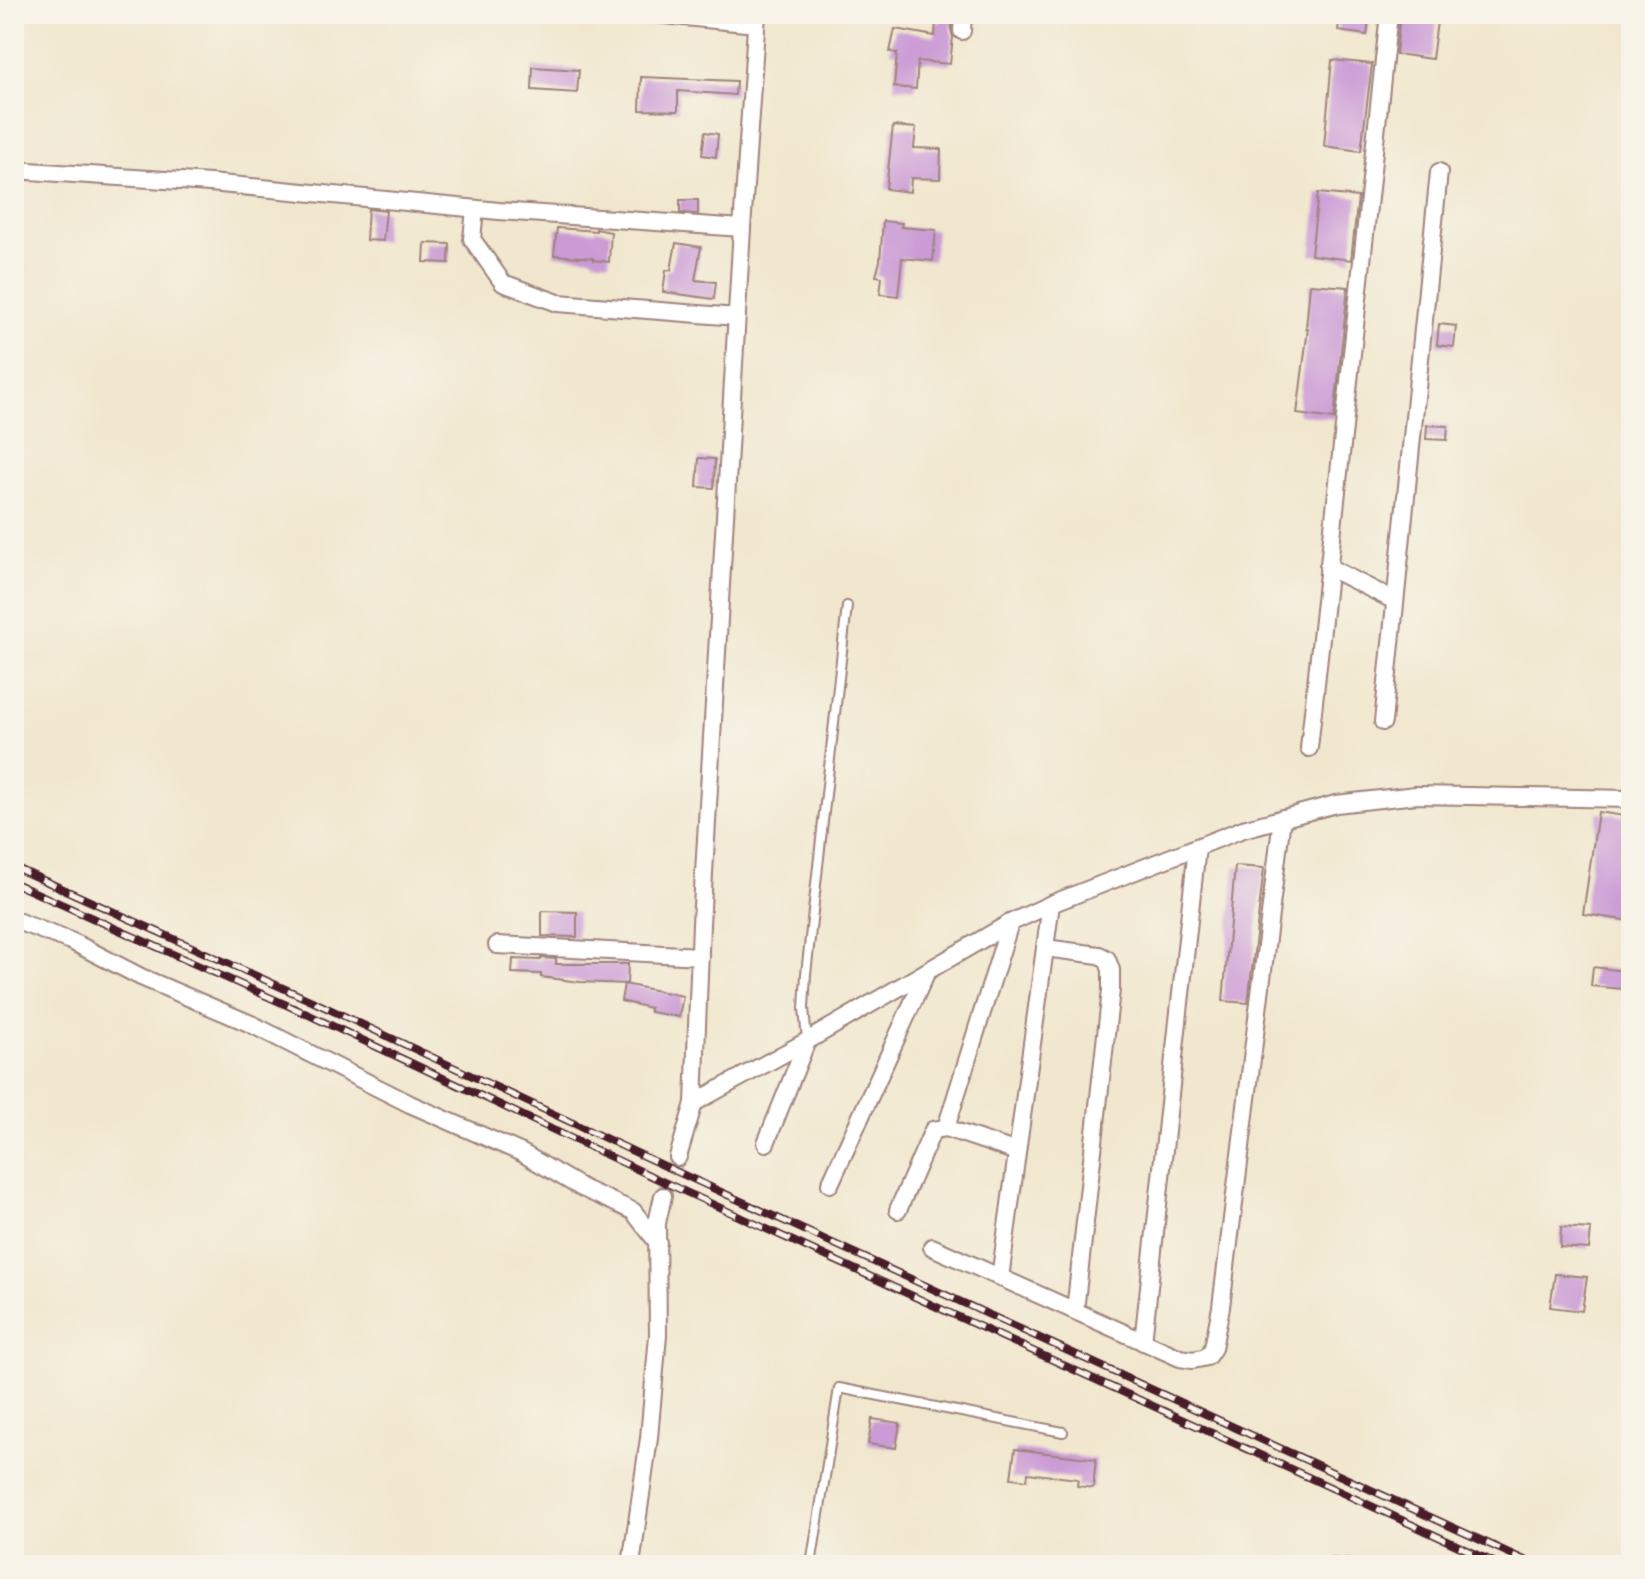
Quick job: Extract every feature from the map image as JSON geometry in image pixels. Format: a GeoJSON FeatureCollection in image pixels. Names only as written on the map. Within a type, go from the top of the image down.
{"type":"FeatureCollection","features":[{"type":"Feature","properties":{"kind":"street"},"geometry":{"type":"LineString","coordinates":[[654,14],[756,19],[700,956],[694,1103],[678,1157]]}},
{"type":"Feature","properties":{"kind":"street"},"geometry":{"type":"LineString","coordinates":[[1309,748],[1389,14]]}},
{"type":"Feature","properties":{"kind":"street"},"geometry":{"type":"LineString","coordinates":[[14,170],[210,183],[475,209],[742,228]]}},
{"type":"Feature","properties":{"kind":"street"},"geometry":{"type":"LineString","coordinates":[[1383,722],[1439,172]]}},
{"type":"Feature","properties":{"kind":"street"},"geometry":{"type":"LineString","coordinates":[[475,209],[472,239],[503,283],[558,303],[737,317]]}},
{"type":"Feature","properties":{"kind":"street"},"geometry":{"type":"LineString","coordinates":[[1328,567],[1395,601]]}},
{"type":"Feature","properties":{"kind":"street"},"geometry":{"type":"LineString","coordinates":[[694,1103],[1010,923],[1243,829],[1336,804],[1416,795],[1631,799]]}},
{"type":"Feature","properties":{"kind":"street"},"geometry":{"type":"LineString","coordinates":[[932,1247],[1180,1358],[1193,1360],[1207,1357],[1213,1348],[1221,1307],[1282,818]]}},
{"type":"Feature","properties":{"kind":"street"},"geometry":{"type":"LineString","coordinates":[[1143,1342],[1197,847]]}},
{"type":"Feature","properties":{"kind":"street"},"geometry":{"type":"LineString","coordinates":[[1000,1278],[1051,904]]}},
{"type":"Feature","properties":{"kind":"street"},"geometry":{"type":"LineString","coordinates":[[14,920],[73,942],[141,977],[251,1024],[410,1104],[522,1153],[582,1188],[633,1211],[658,1243]]}},
{"type":"Feature","properties":{"kind":"street"},"geometry":{"type":"LineString","coordinates":[[946,1128],[1010,923]]}},
{"type":"Feature","properties":{"kind":"street"},"geometry":{"type":"LineString","coordinates":[[497,945],[700,956]]}},
{"type":"Feature","properties":{"kind":"street"},"geometry":{"type":"LineString","coordinates":[[1045,948],[1099,955],[1107,959],[1111,970],[1110,1005],[1075,1311]]}},
{"type":"Feature","properties":{"kind":"street"},"geometry":{"type":"LineString","coordinates":[[830,1184],[927,971]]}},
{"type":"Feature","properties":{"kind":"street"},"geometry":{"type":"LineString","coordinates":[[766,1143],[807,1041]]}},
{"type":"Feature","properties":{"kind":"street"},"geometry":{"type":"LineString","coordinates":[[898,1210],[931,1133],[937,1129],[946,1128],[1017,1152]]}},
{"type":"Feature","properties":{"kind":"street"},"geometry":{"type":"LineString","coordinates":[[631,1565],[649,1438],[658,1335],[657,1223],[663,1196]]}},
{"type":"Feature","properties":{"kind":"lane"},"geometry":{"type":"LineString","coordinates":[[807,1041],[804,1008],[806,974],[847,606]]}},
{"type":"Feature","properties":{"kind":"lane"},"geometry":{"type":"LineString","coordinates":[[811,1565],[839,1388],[1063,1432]]}},
{"type":"Feature","properties":{"kind":"lane"},"geometry":{"type":"LineString","coordinates":[[1326,1565],[1355,1565]]}},
{"type":"Feature","properties":{"kind":"building"},"geometry":{"type":"Polygon","coordinates":[[[940,14],[952,14],[950,64],[918,61],[916,89],[894,87],[897,53],[890,52],[895,29],[935,36],[940,14]]]}},
{"type":"Feature","properties":{"kind":"building"},"geometry":{"type":"Polygon","coordinates":[[[1340,14],[1370,14],[1367,35],[1338,31],[1340,14]]]}},
{"type":"Feature","properties":{"kind":"building"},"geometry":{"type":"Polygon","coordinates":[[[1400,14],[1438,14],[1432,59],[1396,54],[1400,14]]]}},
{"type":"Feature","properties":{"kind":"building"},"geometry":{"type":"Polygon","coordinates":[[[1332,60],[1372,64],[1361,151],[1324,146],[1332,60]]]}},
{"type":"Feature","properties":{"kind":"building"},"geometry":{"type":"Polygon","coordinates":[[[533,67],[579,70],[577,93],[532,90],[533,67]]]}},
{"type":"Feature","properties":{"kind":"building"},"geometry":{"type":"Polygon","coordinates":[[[641,77],[736,81],[735,95],[678,91],[678,111],[640,110],[641,77]]]}},
{"type":"Feature","properties":{"kind":"building"},"geometry":{"type":"Polygon","coordinates":[[[893,126],[916,128],[914,148],[941,149],[940,179],[911,178],[910,192],[886,189],[893,126]]]}},
{"type":"Feature","properties":{"kind":"building"},"geometry":{"type":"Polygon","coordinates":[[[705,132],[718,134],[716,157],[702,155],[705,132]]]}},
{"type":"Feature","properties":{"kind":"building"},"geometry":{"type":"Polygon","coordinates":[[[1318,193],[1358,197],[1351,260],[1311,255],[1318,193]]]}},
{"type":"Feature","properties":{"kind":"building"},"geometry":{"type":"Polygon","coordinates":[[[680,200],[698,200],[698,214],[680,213],[680,200]]]}},
{"type":"Feature","properties":{"kind":"building"},"geometry":{"type":"Polygon","coordinates":[[[368,209],[386,211],[383,241],[366,240],[368,209]]]}},
{"type":"Feature","properties":{"kind":"building"},"geometry":{"type":"Polygon","coordinates":[[[883,221],[902,223],[901,227],[936,230],[933,261],[902,258],[898,296],[880,294],[882,277],[876,276],[883,221]]]}},
{"type":"Feature","properties":{"kind":"building"},"geometry":{"type":"Polygon","coordinates":[[[557,228],[611,232],[609,262],[554,255],[557,228]]]}},
{"type":"Feature","properties":{"kind":"building"},"geometry":{"type":"Polygon","coordinates":[[[425,243],[450,244],[449,263],[424,262],[425,243]]]}},
{"type":"Feature","properties":{"kind":"building"},"geometry":{"type":"Polygon","coordinates":[[[676,243],[701,247],[695,280],[716,282],[714,299],[663,292],[666,270],[671,270],[676,243]]]}},
{"type":"Feature","properties":{"kind":"building"},"geometry":{"type":"Polygon","coordinates":[[[1310,284],[1348,287],[1334,419],[1297,414],[1310,284]]]}},
{"type":"Feature","properties":{"kind":"building"},"geometry":{"type":"Polygon","coordinates":[[[1439,324],[1456,326],[1454,347],[1437,345],[1439,324]]]}},
{"type":"Feature","properties":{"kind":"building"},"geometry":{"type":"Polygon","coordinates":[[[1427,425],[1448,426],[1447,440],[1426,439],[1427,425]]]}},
{"type":"Feature","properties":{"kind":"building"},"geometry":{"type":"Polygon","coordinates":[[[699,458],[715,459],[714,488],[697,487],[699,458]]]}},
{"type":"Feature","properties":{"kind":"building"},"geometry":{"type":"Polygon","coordinates":[[[1598,812],[1631,817],[1631,921],[1583,914],[1598,812]]]}},
{"type":"Feature","properties":{"kind":"building"},"geometry":{"type":"Polygon","coordinates":[[[1235,866],[1264,868],[1248,1003],[1223,1001],[1235,866]]]}},
{"type":"Feature","properties":{"kind":"building"},"geometry":{"type":"Polygon","coordinates":[[[542,911],[577,912],[577,937],[542,936],[542,911]]]}},
{"type":"Feature","properties":{"kind":"building"},"geometry":{"type":"Polygon","coordinates":[[[513,959],[556,959],[556,964],[628,964],[627,984],[580,982],[541,977],[541,974],[512,973],[513,959]]]}},
{"type":"Feature","properties":{"kind":"building"},"geometry":{"type":"Polygon","coordinates":[[[1593,967],[1625,971],[1623,989],[1591,986],[1593,967]]]}},
{"type":"Feature","properties":{"kind":"building"},"geometry":{"type":"Polygon","coordinates":[[[624,984],[683,996],[679,1017],[650,1012],[650,1008],[621,1001],[624,984]]]}},
{"type":"Feature","properties":{"kind":"building"},"geometry":{"type":"Polygon","coordinates":[[[1561,1227],[1591,1229],[1589,1249],[1560,1247],[1561,1227]]]}},
{"type":"Feature","properties":{"kind":"building"},"geometry":{"type":"Polygon","coordinates":[[[1555,1274],[1587,1277],[1582,1311],[1550,1307],[1555,1274]]]}},
{"type":"Feature","properties":{"kind":"building"},"geometry":{"type":"Polygon","coordinates":[[[872,1419],[900,1423],[896,1448],[868,1444],[872,1419]]]}},
{"type":"Feature","properties":{"kind":"building"},"geometry":{"type":"Polygon","coordinates":[[[1015,1449],[1096,1459],[1093,1488],[1077,1486],[1078,1479],[1028,1473],[1027,1480],[1011,1478],[1015,1449]]]}},
{"type":"Feature","properties":{"kind":"tunnel"},"geometry":{"type":"LineString","coordinates":[[663,1196],[678,1157]]}},
{"type":"Feature","properties":{"kind":"railway"},"geometry":{"type":"LineString","coordinates":[[14,867],[314,1002],[1535,1565]]}},
{"type":"Feature","properties":{"kind":"railway"},"geometry":{"type":"LineString","coordinates":[[14,883],[309,1015],[664,1182],[1500,1565]]}}]}
